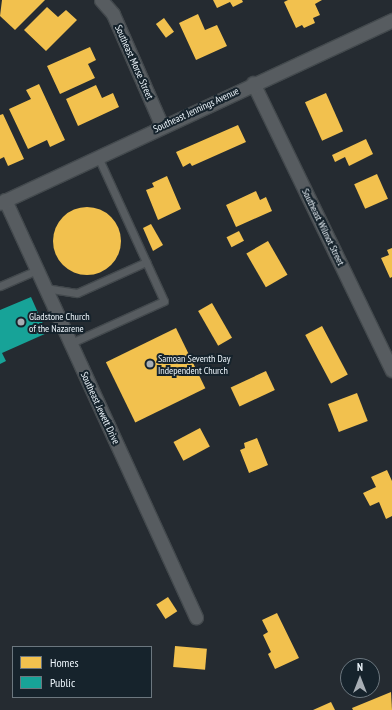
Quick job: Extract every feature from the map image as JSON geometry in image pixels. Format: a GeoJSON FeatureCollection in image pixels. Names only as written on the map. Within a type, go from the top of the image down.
{"type":"FeatureCollection","features":[{"type":"Feature","properties":{"kind":"street","name":"Southeast Morse Street"},"geometry":{"type":"LineString","coordinates":[[101,0],[113,14],[162,126]]}},
{"type":"Feature","properties":{"kind":"street","name":"Southeast Jennings Avenue"},"geometry":{"type":"LineString","coordinates":[[2,201],[392,20]]}},
{"type":"Feature","properties":{"kind":"street","name":"Southeast Wilmot Street"},"geometry":{"type":"LineString","coordinates":[[253,84],[392,370]]}},
{"type":"Feature","properties":{"kind":"street","name":"Southeast Jewett Drive"},"geometry":{"type":"LineString","coordinates":[[2,201],[37,270],[196,617]]}},
{"type":"Feature","properties":{"kind":"lane"},"geometry":{"type":"LineString","coordinates":[[70,343],[164,301],[98,157]]}},
{"type":"Feature","properties":{"kind":"lane"},"geometry":{"type":"LineString","coordinates":[[45,288],[78,293],[146,262]]}},
{"type":"Feature","properties":{"kind":"lane"},"geometry":{"type":"LineString","coordinates":[[0,286],[37,270]]}},
{"type":"Feature","properties":{"kind":"building: Homes"},"geometry":{"type":"Polygon","coordinates":[[[2,0],[45,0],[15,30],[0,16],[2,0]]]}},
{"type":"Feature","properties":{"kind":"building: Homes"},"geometry":{"type":"Polygon","coordinates":[[[213,0],[242,0],[243,2],[233,7],[230,2],[217,8],[213,0]]]}},
{"type":"Feature","properties":{"kind":"building: Homes"},"geometry":{"type":"Polygon","coordinates":[[[288,0],[322,0],[315,4],[320,15],[313,18],[315,23],[304,28],[302,25],[296,28],[284,2],[288,0]]]}},
{"type":"Feature","properties":{"kind":"building: Homes"},"geometry":{"type":"Polygon","coordinates":[[[47,7],[58,17],[66,10],[77,20],[46,51],[24,30],[47,7]]]}},
{"type":"Feature","properties":{"kind":"building: Homes"},"geometry":{"type":"Polygon","coordinates":[[[198,14],[205,30],[217,25],[227,46],[196,60],[179,23],[198,14]]]}},
{"type":"Feature","properties":{"kind":"building: Homes"},"geometry":{"type":"Polygon","coordinates":[[[164,18],[174,32],[166,38],[156,24],[164,18]]]}},
{"type":"Feature","properties":{"kind":"building: Homes"},"geometry":{"type":"Polygon","coordinates":[[[90,47],[96,60],[88,64],[95,78],[60,94],[47,66],[90,47]]]}},
{"type":"Feature","properties":{"kind":"building: Homes"},"geometry":{"type":"Polygon","coordinates":[[[39,84],[65,140],[50,147],[47,140],[28,149],[9,109],[31,99],[26,90],[39,84]]]}},
{"type":"Feature","properties":{"kind":"building: Homes"},"geometry":{"type":"Polygon","coordinates":[[[96,85],[102,98],[113,93],[119,107],[78,126],[66,99],[96,85]]]}},
{"type":"Feature","properties":{"kind":"building: Homes"},"geometry":{"type":"Polygon","coordinates":[[[326,93],[343,131],[322,141],[305,102],[326,93]]]}},
{"type":"Feature","properties":{"kind":"building: Homes"},"geometry":{"type":"Polygon","coordinates":[[[3,114],[24,159],[8,166],[4,157],[0,159],[0,115],[3,114]]]}},
{"type":"Feature","properties":{"kind":"building: Homes"},"geometry":{"type":"Polygon","coordinates":[[[238,125],[246,142],[192,166],[190,163],[183,167],[176,152],[238,125]]]}},
{"type":"Feature","properties":{"kind":"building: Homes"},"geometry":{"type":"Polygon","coordinates":[[[366,139],[373,154],[349,166],[345,157],[335,162],[332,155],[366,139]]]}},
{"type":"Feature","properties":{"kind":"building: Homes"},"geometry":{"type":"Polygon","coordinates":[[[377,174],[388,199],[365,209],[354,184],[377,174]]]}},
{"type":"Feature","properties":{"kind":"building: Homes"},"geometry":{"type":"Polygon","coordinates":[[[167,176],[181,209],[158,220],[146,190],[154,187],[152,183],[167,176]]]}},
{"type":"Feature","properties":{"kind":"building: Homes"},"geometry":{"type":"Polygon","coordinates":[[[256,191],[260,200],[266,197],[272,211],[236,227],[226,205],[256,191]]]}},
{"type":"Feature","properties":{"kind":"building: Homes"},"geometry":{"type":"Polygon","coordinates":[[[80,207],[94,207],[106,213],[115,222],[121,234],[119,254],[111,265],[100,273],[94,275],[80,275],[74,273],[63,265],[55,254],[53,248],[53,234],[55,228],[63,217],[74,209],[80,207]]]}},
{"type":"Feature","properties":{"kind":"building: Homes"},"geometry":{"type":"Polygon","coordinates":[[[151,224],[163,245],[153,251],[143,228],[151,224]]]}},
{"type":"Feature","properties":{"kind":"building: Homes"},"geometry":{"type":"Polygon","coordinates":[[[239,231],[244,241],[232,247],[227,237],[239,231]]]}},
{"type":"Feature","properties":{"kind":"building: Homes"},"geometry":{"type":"Polygon","coordinates":[[[268,241],[288,275],[266,287],[246,254],[268,241]]]}},
{"type":"Feature","properties":{"kind":"building: Homes"},"geometry":{"type":"Polygon","coordinates":[[[392,248],[392,277],[390,278],[381,258],[389,255],[387,250],[392,248]]]}},
{"type":"Feature","properties":{"kind":"building: Homes"},"geometry":{"type":"Polygon","coordinates":[[[212,303],[232,338],[218,346],[198,311],[212,303]]]}},
{"type":"Feature","properties":{"kind":"building: Homes"},"geometry":{"type":"Polygon","coordinates":[[[322,326],[348,375],[331,383],[305,335],[322,326]]]}},
{"type":"Feature","properties":{"kind":"building: Homes"},"geometry":{"type":"Polygon","coordinates":[[[176,328],[205,388],[135,422],[106,362],[176,328]]]}},
{"type":"Feature","properties":{"kind":"building: Homes"},"geometry":{"type":"Polygon","coordinates":[[[266,371],[275,390],[240,407],[231,387],[266,371]]]}},
{"type":"Feature","properties":{"kind":"building: Homes"},"geometry":{"type":"Polygon","coordinates":[[[357,393],[368,421],[339,432],[328,404],[357,393]]]}},
{"type":"Feature","properties":{"kind":"building: Homes"},"geometry":{"type":"Polygon","coordinates":[[[200,428],[210,447],[183,461],[174,442],[200,428]]]}},
{"type":"Feature","properties":{"kind":"building: Homes"},"geometry":{"type":"Polygon","coordinates":[[[257,438],[268,465],[249,473],[240,450],[245,448],[244,443],[257,438]]]}},
{"type":"Feature","properties":{"kind":"building: Homes"},"geometry":{"type":"Polygon","coordinates":[[[387,470],[392,481],[392,516],[386,519],[379,502],[370,506],[363,493],[376,487],[371,477],[387,470]]]}},
{"type":"Feature","properties":{"kind":"building: Homes"},"geometry":{"type":"Polygon","coordinates":[[[168,597],[177,611],[166,619],[156,605],[168,597]]]}},
{"type":"Feature","properties":{"kind":"building: Homes"},"geometry":{"type":"Polygon","coordinates":[[[277,613],[299,658],[275,669],[268,654],[271,652],[263,635],[268,632],[262,620],[277,613]]]}},
{"type":"Feature","properties":{"kind":"building: Homes"},"geometry":{"type":"Polygon","coordinates":[[[175,646],[207,649],[205,670],[173,667],[175,646]]]}},
{"type":"Feature","properties":{"kind":"building: Homes"},"geometry":{"type":"Polygon","coordinates":[[[391,692],[392,710],[353,710],[352,708],[376,698],[380,698],[380,697],[391,692]]]}},
{"type":"Feature","properties":{"kind":"building: Homes"},"geometry":{"type":"Polygon","coordinates":[[[331,702],[335,710],[313,710],[331,702]]]}},
{"type":"Feature","properties":{"kind":"building: Public","name":"Gladstone Church of the Nazarene"},"geometry":{"type":"Polygon","coordinates":[[[31,297],[47,333],[2,353],[6,361],[0,364],[0,310],[31,297]]]}},
{"type":"Feature","properties":{"kind":"place","name":"Gladstone Church of the Nazarene"},"geometry":{"type":"Point","coordinates":[21,322]}},
{"type":"Feature","properties":{"kind":"place","name":"Samoan Seventh Day Independent Church"},"geometry":{"type":"Point","coordinates":[150,364]}}]}
